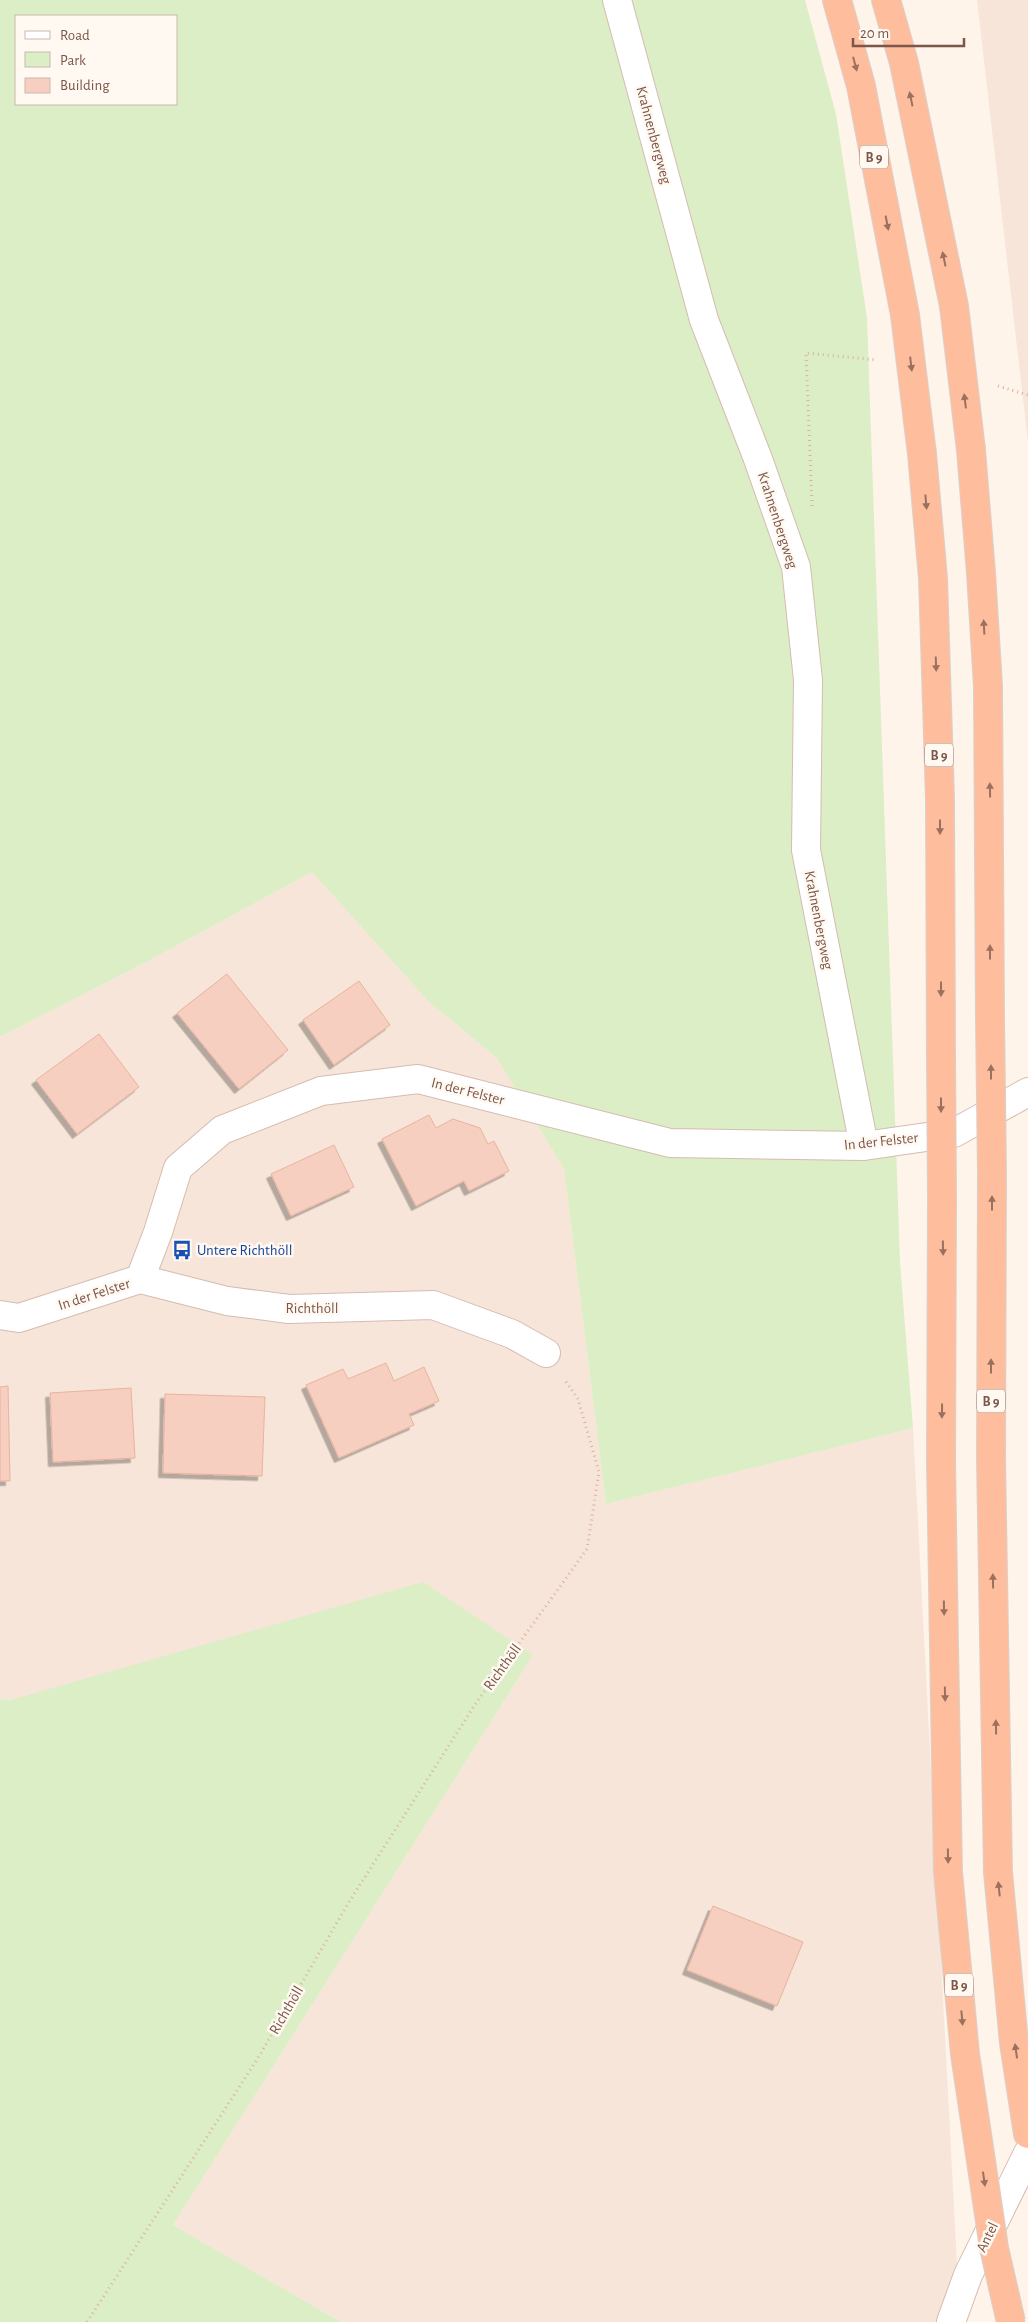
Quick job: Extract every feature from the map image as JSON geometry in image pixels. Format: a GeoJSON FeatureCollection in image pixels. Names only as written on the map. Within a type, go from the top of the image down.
{"type":"FeatureCollection","features":[{"type":"Feature","properties":{"kind":"highway","name":"B 9"},"geometry":{"type":"LineString","coordinates":[[837,0],[861,86],[905,316],[922,454],[934,607],[940,799],[941,1462],[948,1872],[966,2054],[994,2248],[1011,2322]]}},
{"type":"Feature","properties":{"kind":"highway","name":"B 9"},"geometry":{"type":"LineString","coordinates":[[886,0],[904,63],[954,306],[971,450],[981,573],[988,686],[992,1173],[991,1458],[998,1872],[1014,2043],[1028,2134]]}},
{"type":"Feature","properties":{"kind":"street","name":"Krahnenbergweg"},"geometry":{"type":"LineString","coordinates":[[617,0],[704,320],[758,459],[796,567],[808,680],[806,850],[864,1146]]}},
{"type":"Feature","properties":{"kind":"street","name":"In der Felster"},"geometry":{"type":"LineString","coordinates":[[0,1315],[19,1318],[140,1279],[158,1232],[178,1168],[222,1130],[322,1091],[418,1079],[670,1143],[864,1146],[954,1133],[1028,1092]]}},
{"type":"Feature","properties":{"kind":"street","name":"Richthöll"},"geometry":{"type":"LineString","coordinates":[[140,1279],[227,1301],[289,1310],[433,1305],[512,1334],[546,1353]]}},
{"type":"Feature","properties":{"kind":"street","name":"Antel"},"geometry":{"type":"LineString","coordinates":[[951,2322],[968,2275],[1028,2153]]}},
{"type":"Feature","properties":{"kind":"path"},"geometry":{"type":"LineString","coordinates":[[812,510],[806,353],[880,361]]}},
{"type":"Feature","properties":{"kind":"path"},"geometry":{"type":"LineString","coordinates":[[1018,391],[1028,395]]}},
{"type":"Feature","properties":{"kind":"path","name":"Richthöll"},"geometry":{"type":"LineString","coordinates":[[88,2322],[258,2058],[349,1902],[476,1703],[587,1549],[599,1472],[578,1399],[546,1353]]}},
{"type":"Feature","properties":{"kind":"shaded area"},"geometry":{"type":"Polygon","coordinates":[[[977,0],[1028,0],[1028,442],[977,0]]]}},
{"type":"Feature","properties":{"kind":"shaded area"},"geometry":{"type":"Polygon","coordinates":[[[312,872],[429,1002],[497,1058],[564,1169],[606,1504],[913,1428],[960,2322],[341,2322],[173,2225],[533,1655],[11,1700],[0,1699],[0,1037],[150,960],[312,872]]]}},
{"type":"Feature","properties":{"kind":"green space"},"geometry":{"type":"Polygon","coordinates":[[[0,0],[805,0],[836,114],[867,318],[900,1262],[913,1428],[606,1504],[564,1169],[497,1058],[429,1002],[312,872],[150,960],[0,1037],[0,0]]]}},
{"type":"Feature","properties":{"kind":"green space"},"geometry":{"type":"Polygon","coordinates":[[[423,1582],[533,1655],[173,2225],[341,2322],[0,2322],[0,1699],[11,1700],[423,1582]]]}},
{"type":"Feature","properties":{"kind":"building"},"geometry":{"type":"Polygon","coordinates":[[[227,974],[288,1050],[239,1089],[177,1013],[227,974]]]}},
{"type":"Feature","properties":{"kind":"building"},"geometry":{"type":"Polygon","coordinates":[[[359,981],[390,1025],[334,1065],[303,1020],[359,981]]]}},
{"type":"Feature","properties":{"kind":"building"},"geometry":{"type":"Polygon","coordinates":[[[99,1034],[139,1087],[77,1134],[36,1080],[99,1034]]]}},
{"type":"Feature","properties":{"kind":"building"},"geometry":{"type":"Polygon","coordinates":[[[429,1115],[436,1128],[453,1119],[480,1128],[488,1144],[494,1141],[509,1171],[469,1191],[464,1181],[416,1206],[382,1139],[429,1115]]]}},
{"type":"Feature","properties":{"kind":"building"},"geometry":{"type":"Polygon","coordinates":[[[334,1145],[354,1187],[291,1216],[271,1174],[334,1145]]]}},
{"type":"Feature","properties":{"kind":"building"},"geometry":{"type":"Polygon","coordinates":[[[386,1363],[394,1381],[424,1367],[439,1401],[409,1414],[414,1425],[339,1458],[306,1385],[343,1369],[348,1379],[386,1363]]]}},
{"type":"Feature","properties":{"kind":"building"},"geometry":{"type":"Polygon","coordinates":[[[8,1386],[10,1481],[0,1481],[0,1387],[8,1386]]]}},
{"type":"Feature","properties":{"kind":"building"},"geometry":{"type":"Polygon","coordinates":[[[131,1388],[135,1458],[53,1462],[50,1393],[131,1388]]]}},
{"type":"Feature","properties":{"kind":"building"},"geometry":{"type":"Polygon","coordinates":[[[165,1394],[265,1397],[262,1476],[163,1473],[165,1394]]]}},
{"type":"Feature","properties":{"kind":"building"},"geometry":{"type":"Polygon","coordinates":[[[713,1906],[803,1942],[777,2006],[687,1970],[713,1906]]]}},
{"type":"Feature","properties":{"kind":"place","name":"Untere Richthöll"},"geometry":{"type":"Point","coordinates":[182,1250]}}]}
